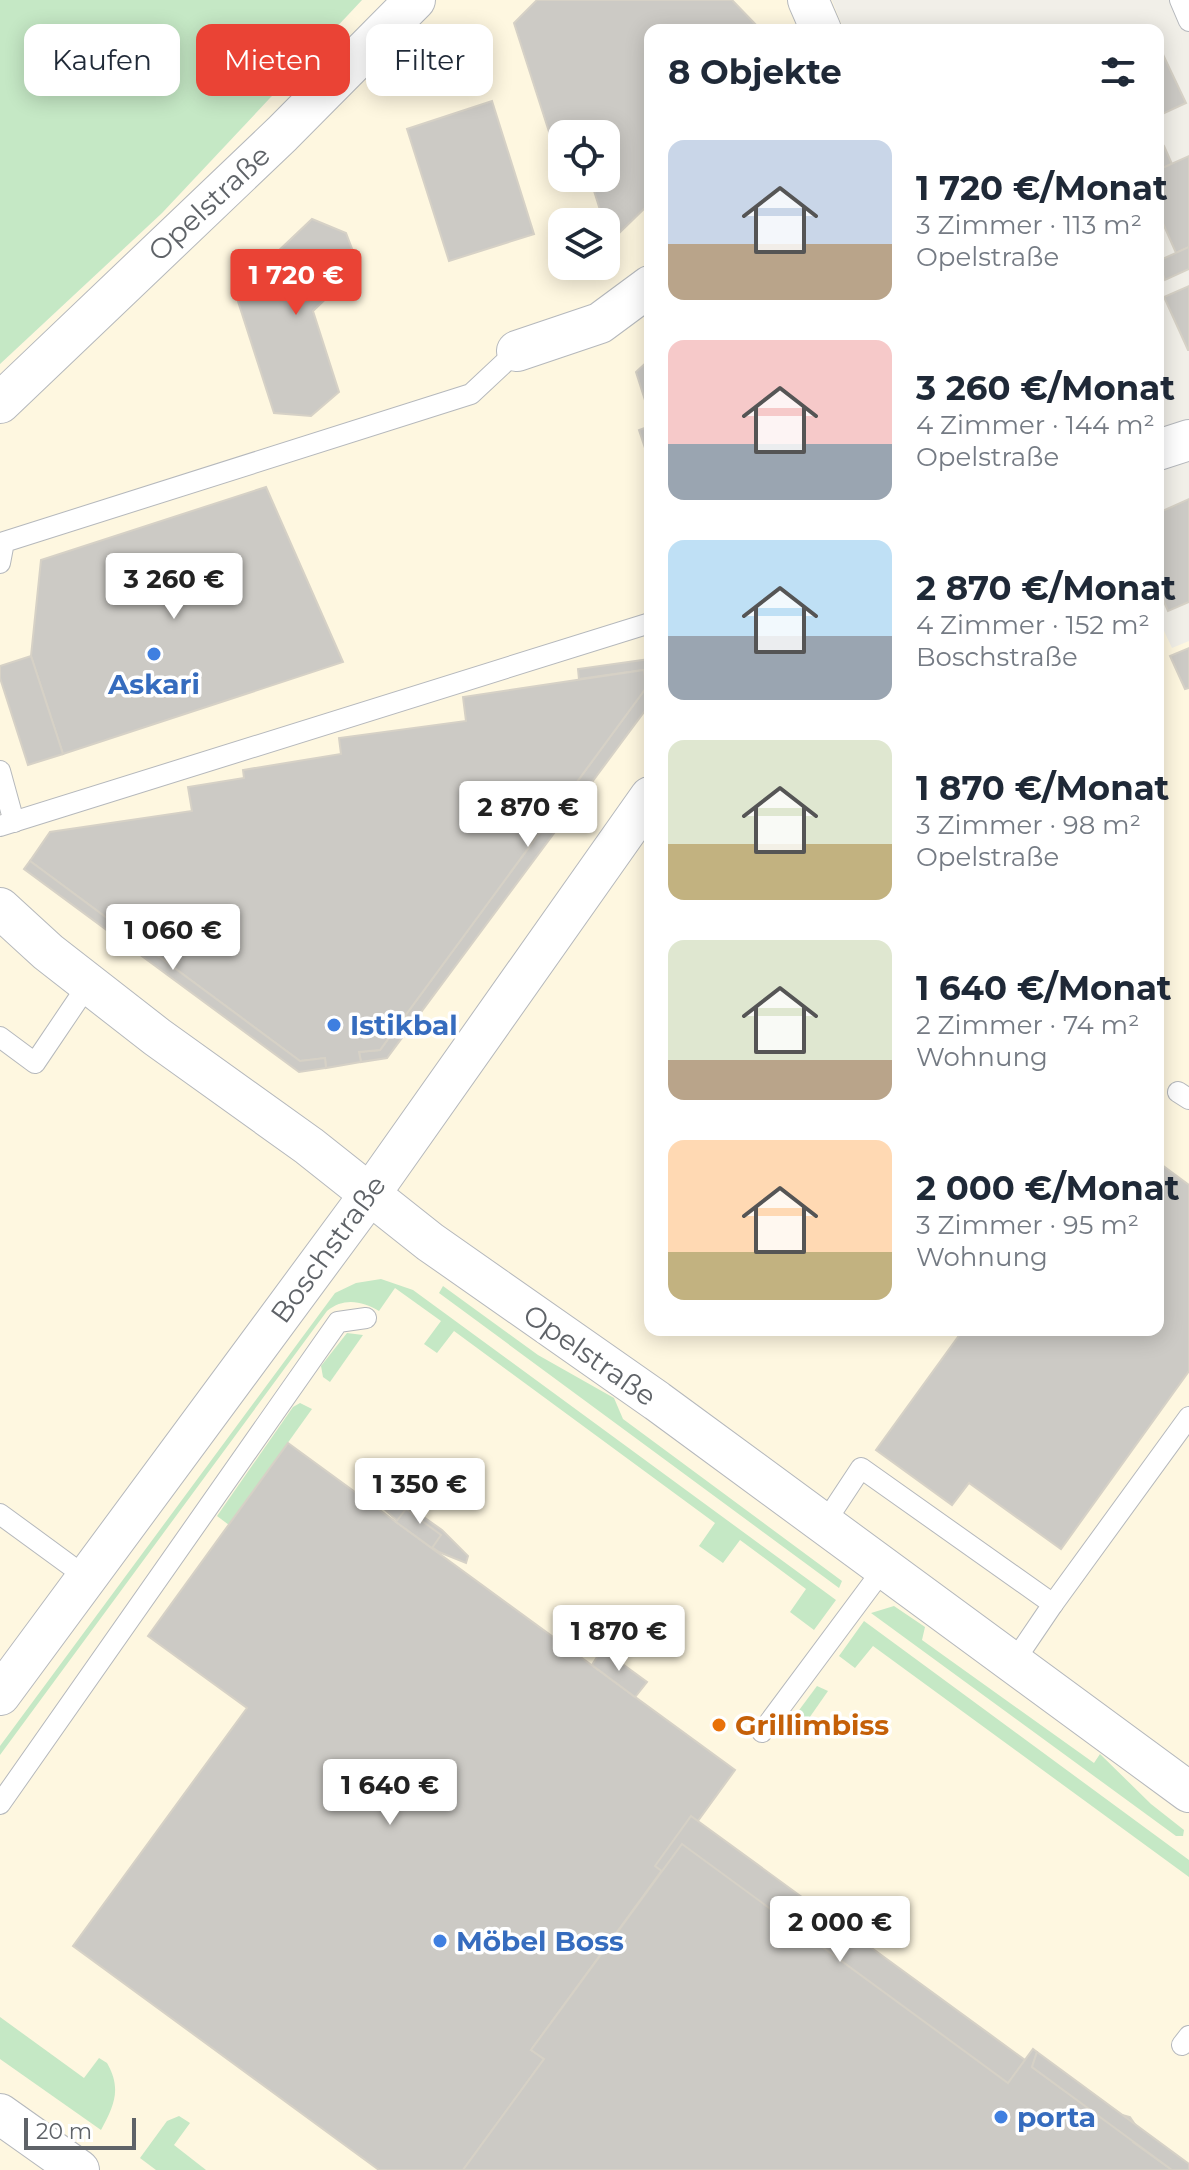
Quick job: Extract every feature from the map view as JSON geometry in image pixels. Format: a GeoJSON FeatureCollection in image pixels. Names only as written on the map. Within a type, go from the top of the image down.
{"type":"FeatureCollection","features":[{"type":"Feature","properties":{"kind":"street","name":"Opelstraße"},"geometry":{"type":"LineString","coordinates":[[0,403],[282,134],[415,0]]}},
{"type":"Feature","properties":{"kind":"street"},"geometry":{"type":"LineString","coordinates":[[808,0],[818,24]]}},
{"type":"Feature","properties":{"kind":"street"},"geometry":{"type":"LineString","coordinates":[[517,351],[600,323],[644,290]]}},
{"type":"Feature","properties":{"kind":"street"},"geometry":{"type":"LineString","coordinates":[[1164,448],[1189,440]]}},
{"type":"Feature","properties":{"kind":"street","name":"Boschstraße"},"geometry":{"type":"LineString","coordinates":[[0,1695],[370,1194],[644,806]]}},
{"type":"Feature","properties":{"kind":"street","name":"Opelstraße"},"geometry":{"type":"LineString","coordinates":[[0,908],[48,952],[430,1242],[657,1401],[1189,1792]]}},
{"type":"Feature","properties":{"kind":"street"},"geometry":{"type":"LineString","coordinates":[[0,2114],[79,2170]]}},
{"type":"Feature","properties":{"kind":"lane"},"geometry":{"type":"LineString","coordinates":[[1180,0],[1189,21]]}},
{"type":"Feature","properties":{"kind":"lane"},"geometry":{"type":"LineString","coordinates":[[0,563],[4,542],[471,394],[517,351]]}},
{"type":"Feature","properties":{"kind":"lane"},"geometry":{"type":"LineString","coordinates":[[0,771],[7,824],[644,625]]}},
{"type":"Feature","properties":{"kind":"lane"},"geometry":{"type":"LineString","coordinates":[[0,1037],[35,1063],[89,983]]}},
{"type":"Feature","properties":{"kind":"lane"},"geometry":{"type":"LineString","coordinates":[[0,1804],[338,1322],[366,1318]]}},
{"type":"Feature","properties":{"kind":"lane"},"geometry":{"type":"LineString","coordinates":[[1013,1663],[1189,1417]]}},
{"type":"Feature","properties":{"kind":"lane"},"geometry":{"type":"LineString","coordinates":[[824,1524],[861,1468],[1053,1604]]}},
{"type":"Feature","properties":{"kind":"lane"},"geometry":{"type":"LineString","coordinates":[[0,1514],[86,1577]]}},
{"type":"Feature","properties":{"kind":"lane"},"geometry":{"type":"LineString","coordinates":[[762,1732],[884,1568]]}},
{"type":"Feature","properties":{"kind":"shaded area"},"geometry":{"type":"Polygon","coordinates":[[[362,0],[832,0],[842,24],[644,24],[644,1336],[1164,1336],[1164,631],[1172,648],[1189,641],[1189,2170],[0,2170],[0,364],[162,213],[272,96],[350,96],[350,24],[339,24],[362,0]]]}},
{"type":"Feature","properties":{"kind":"green space"},"geometry":{"type":"Polygon","coordinates":[[[0,0],[362,0],[339,24],[196,24],[196,96],[272,96],[162,213],[0,364],[0,0]]]}},
{"type":"Feature","properties":{"kind":"green space"},"geometry":{"type":"Polygon","coordinates":[[[381,1279],[413,1290],[836,1600],[814,1630],[790,1612],[806,1589],[740,1540],[723,1563],[699,1546],[715,1523],[454,1331],[437,1353],[424,1344],[441,1321],[395,1288],[379,1311],[346,1302],[327,1311],[0,1755],[0,1746],[335,1293],[356,1283],[381,1279]]]}},
{"type":"Feature","properties":{"kind":"green space"},"geometry":{"type":"Polygon","coordinates":[[[443,1286],[538,1355],[614,1398],[623,1419],[842,1581],[839,1588],[439,1293],[443,1286]]]}},
{"type":"Feature","properties":{"kind":"green space"},"geometry":{"type":"Polygon","coordinates":[[[347,1333],[363,1335],[330,1382],[323,1377],[321,1366],[347,1333]]]}},
{"type":"Feature","properties":{"kind":"green space"},"geometry":{"type":"Polygon","coordinates":[[[300,1403],[312,1409],[229,1525],[217,1516],[293,1407],[300,1403]]]}},
{"type":"Feature","properties":{"kind":"green space"},"geometry":{"type":"Polygon","coordinates":[[[894,1606],[925,1627],[922,1640],[1094,1763],[1100,1754],[1151,1804],[1184,1830],[1183,1836],[1176,1836],[871,1613],[894,1606]]]}},
{"type":"Feature","properties":{"kind":"green space"},"geometry":{"type":"Polygon","coordinates":[[[864,1621],[1189,1860],[1189,1877],[873,1646],[855,1668],[839,1656],[864,1621]]]}},
{"type":"Feature","properties":{"kind":"green space"},"geometry":{"type":"Polygon","coordinates":[[[817,1686],[828,1691],[798,1734],[791,1721],[817,1686]]]}},
{"type":"Feature","properties":{"kind":"green space"},"geometry":{"type":"Polygon","coordinates":[[[0,2017],[84,2078],[99,2058],[107,2063],[115,2089],[110,2113],[101,2130],[0,2059],[0,2017]]]}},
{"type":"Feature","properties":{"kind":"green space"},"geometry":{"type":"Polygon","coordinates":[[[179,2116],[190,2123],[174,2145],[206,2170],[156,2170],[140,2158],[167,2121],[179,2116]]]}},
{"type":"Feature","properties":{"kind":"building"},"geometry":{"type":"Polygon","coordinates":[[[537,0],[732,0],[755,24],[644,24],[644,209],[620,232],[620,208],[599,208],[594,192],[620,192],[620,120],[548,120],[548,129],[514,23],[537,0]]]}},
{"type":"Feature","properties":{"kind":"building"},"geometry":{"type":"Polygon","coordinates":[[[1164,57],[1186,103],[1164,113],[1164,57]]]}},
{"type":"Feature","properties":{"kind":"building"},"geometry":{"type":"Polygon","coordinates":[[[492,101],[534,234],[449,261],[407,129],[492,101]]]}},
{"type":"Feature","properties":{"kind":"building"},"geometry":{"type":"Polygon","coordinates":[[[1164,146],[1172,164],[1164,167],[1164,146]]]}},
{"type":"Feature","properties":{"kind":"building"},"geometry":{"type":"Polygon","coordinates":[[[1189,156],[1189,247],[1176,253],[1164,226],[1164,167],[1189,156]]]}},
{"type":"Feature","properties":{"kind":"building"},"geometry":{"type":"Polygon","coordinates":[[[312,219],[346,233],[359,267],[313,311],[339,392],[311,416],[274,413],[235,292],[312,219]]]}},
{"type":"Feature","properties":{"kind":"building"},"geometry":{"type":"Polygon","coordinates":[[[1189,247],[1189,269],[1165,280],[1164,258],[1189,247]]]}},
{"type":"Feature","properties":{"kind":"building"},"geometry":{"type":"Polygon","coordinates":[[[1189,286],[1189,350],[1188,350],[1164,297],[1189,286]]]}},
{"type":"Feature","properties":{"kind":"building"},"geometry":{"type":"Polygon","coordinates":[[[644,365],[644,397],[636,372],[644,365]]]}},
{"type":"Feature","properties":{"kind":"building"},"geometry":{"type":"Polygon","coordinates":[[[644,428],[644,445],[639,430],[644,428]]]}},
{"type":"Feature","properties":{"kind":"building"},"geometry":{"type":"Polygon","coordinates":[[[266,487],[343,662],[63,754],[31,656],[41,560],[266,487]]]}},
{"type":"Feature","properties":{"kind":"building"},"geometry":{"type":"Polygon","coordinates":[[[1189,499],[1189,602],[1168,611],[1164,602],[1164,510],[1189,499]]]}},
{"type":"Feature","properties":{"kind":"building"},"geometry":{"type":"Polygon","coordinates":[[[1189,648],[1189,688],[1185,689],[1170,656],[1189,648]]]}},
{"type":"Feature","properties":{"kind":"building"},"geometry":{"type":"Polygon","coordinates":[[[31,656],[63,754],[28,765],[0,678],[0,666],[31,656]]]}},
{"type":"Feature","properties":{"kind":"building"},"geometry":{"type":"Polygon","coordinates":[[[644,660],[644,670],[579,679],[578,669],[644,660]]]}},
{"type":"Feature","properties":{"kind":"building"},"geometry":{"type":"Polygon","coordinates":[[[644,670],[644,691],[380,1050],[359,1052],[361,1062],[326,1068],[325,1058],[300,1061],[30,861],[50,832],[192,811],[188,787],[244,778],[243,770],[341,754],[339,738],[466,721],[463,697],[644,670]]]}},
{"type":"Feature","properties":{"kind":"building"},"geometry":{"type":"Polygon","coordinates":[[[644,691],[644,712],[387,1058],[361,1062],[359,1052],[380,1050],[644,691]]]}},
{"type":"Feature","properties":{"kind":"building"},"geometry":{"type":"Polygon","coordinates":[[[30,861],[300,1061],[325,1058],[326,1068],[299,1072],[24,869],[30,861]]]}},
{"type":"Feature","properties":{"kind":"building"},"geometry":{"type":"Polygon","coordinates":[[[1164,1166],[1189,1185],[1189,1371],[1061,1549],[969,1483],[952,1505],[876,1450],[959,1336],[1164,1336],[1164,1166]]]}},
{"type":"Feature","properties":{"kind":"building"},"geometry":{"type":"Polygon","coordinates":[[[288,1443],[735,1770],[531,2050],[544,2059],[463,2170],[379,2170],[73,1946],[247,1708],[148,1636],[288,1443]]]}},
{"type":"Feature","properties":{"kind":"building"},"geometry":{"type":"Polygon","coordinates":[[[377,1490],[401,1501],[442,1530],[468,1556],[466,1563],[439,1552],[405,1528],[379,1504],[371,1492],[377,1490]]]}},
{"type":"Feature","properties":{"kind":"building"},"geometry":{"type":"Polygon","coordinates":[[[406,1509],[441,1535],[432,1548],[396,1522],[406,1509]]]}},
{"type":"Feature","properties":{"kind":"building"},"geometry":{"type":"Polygon","coordinates":[[[602,1649],[647,1682],[635,1697],[592,1665],[602,1649]]]}},
{"type":"Feature","properties":{"kind":"building"},"geometry":{"type":"Polygon","coordinates":[[[691,1816],[1025,2060],[988,2111],[655,1866],[691,1816]]]}},
{"type":"Feature","properties":{"kind":"building"},"geometry":{"type":"Polygon","coordinates":[[[682,1844],[1008,2083],[1033,2049],[1037,2052],[1032,2067],[1106,2121],[1119,2114],[1130,2117],[1136,2126],[1133,2142],[1172,2170],[463,2170],[544,2059],[531,2050],[682,1844]]]}},
{"type":"Feature","properties":{"kind":"building"},"geometry":{"type":"Polygon","coordinates":[[[1037,2052],[1189,2164],[1189,2170],[1172,2170],[1032,2067],[1037,2052]]]}},
{"type":"Feature","properties":{"kind":"place","name":"Askari"},"geometry":{"type":"Point","coordinates":[154,654]}},
{"type":"Feature","properties":{"kind":"place","name":"Istikbal"},"geometry":{"type":"Point","coordinates":[334,1025]}},
{"type":"Feature","properties":{"kind":"place","name":"Grillimbiss"},"geometry":{"type":"Point","coordinates":[719,1725]}},
{"type":"Feature","properties":{"kind":"place","name":"Möbel Boss"},"geometry":{"type":"Point","coordinates":[440,1941]}},
{"type":"Feature","properties":{"kind":"place","name":"porta"},"geometry":{"type":"Point","coordinates":[1001,2117]}}]}
